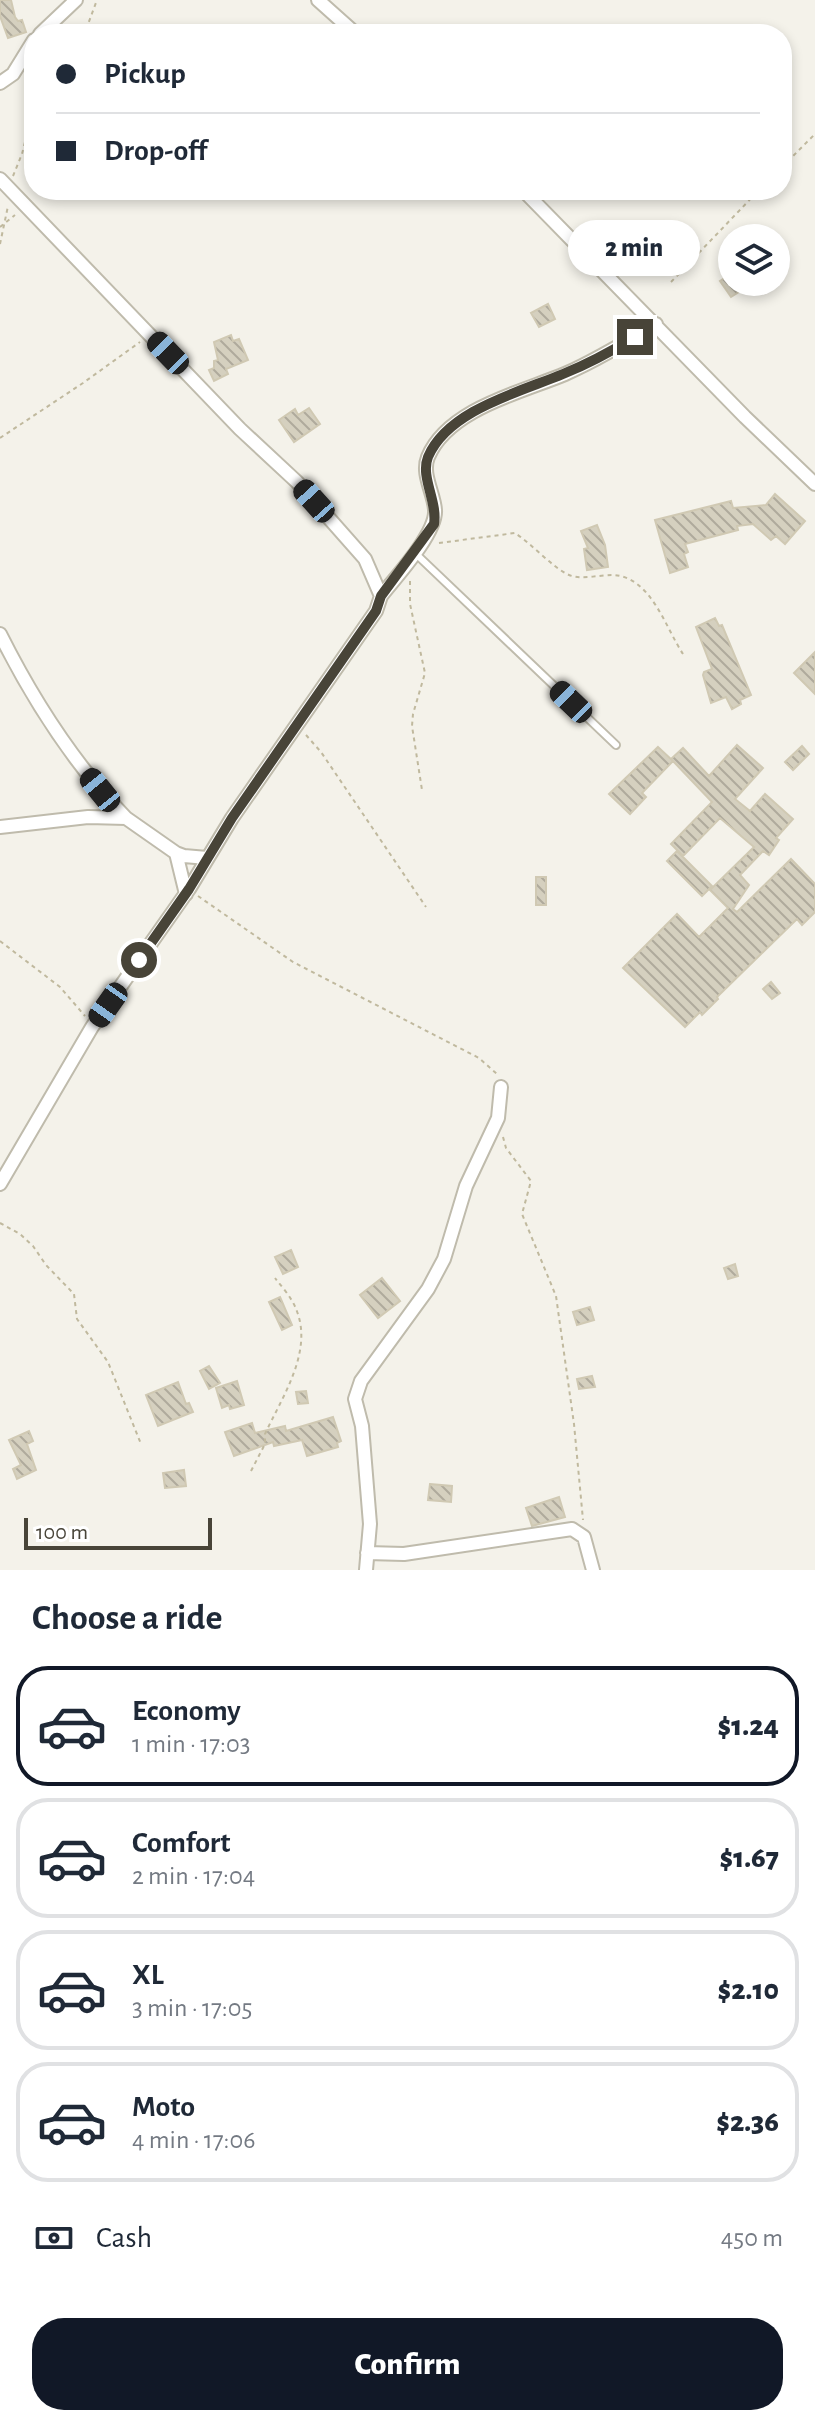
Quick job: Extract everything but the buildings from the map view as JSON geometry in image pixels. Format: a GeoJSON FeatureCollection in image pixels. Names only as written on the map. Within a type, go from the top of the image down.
{"type":"FeatureCollection","features":[{"type":"Feature","properties":{"kind":"street"},"geometry":{"type":"LineString","coordinates":[[51,24],[76,0]]}},
{"type":"Feature","properties":{"kind":"street"},"geometry":{"type":"LineString","coordinates":[[318,0],[345,24]]}},
{"type":"Feature","properties":{"kind":"street"},"geometry":{"type":"LineString","coordinates":[[0,83],[13,74],[24,56]]}},
{"type":"Feature","properties":{"kind":"street"},"geometry":{"type":"LineString","coordinates":[[0,179],[240,429],[297,482],[365,559],[381,596]]}},
{"type":"Feature","properties":{"kind":"street"},"geometry":{"type":"LineString","coordinates":[[533,200],[745,417],[815,484]]}},
{"type":"Feature","properties":{"kind":"street"},"geometry":{"type":"LineString","coordinates":[[0,1184],[92,1027],[376,611],[381,596],[434,524],[436,513],[426,472],[427,459],[436,444],[453,426],[499,399],[565,374],[656,324]]}},
{"type":"Feature","properties":{"kind":"street"},"geometry":{"type":"LineString","coordinates":[[0,634],[40,708],[77,763],[126,818],[176,853],[207,858]]}},
{"type":"Feature","properties":{"kind":"street"},"geometry":{"type":"LineString","coordinates":[[0,827],[88,817],[126,818]]}},
{"type":"Feature","properties":{"kind":"street"},"geometry":{"type":"LineString","coordinates":[[176,853],[187,891]]}},
{"type":"Feature","properties":{"kind":"street"},"geometry":{"type":"LineString","coordinates":[[366,1570],[370,1524],[362,1426],[355,1399],[361,1381],[428,1289],[444,1259],[466,1186],[498,1118],[501,1087]]}},
{"type":"Feature","properties":{"kind":"street"},"geometry":{"type":"LineString","coordinates":[[367,1553],[404,1554],[572,1529],[584,1537],[593,1570]]}},
{"type":"Feature","properties":{"kind":"lane"},"geometry":{"type":"LineString","coordinates":[[414,553],[616,745]]}},
{"type":"Feature","properties":{"kind":"path"},"geometry":{"type":"LineString","coordinates":[[88,24],[97,0]]}},
{"type":"Feature","properties":{"kind":"path"},"geometry":{"type":"LineString","coordinates":[[792,157],[815,134]]}},
{"type":"Feature","properties":{"kind":"path"},"geometry":{"type":"LineString","coordinates":[[0,244],[14,174],[24,146]]}},
{"type":"Feature","properties":{"kind":"path"},"geometry":{"type":"LineString","coordinates":[[671,282],[749,200]]}},
{"type":"Feature","properties":{"kind":"path"},"geometry":{"type":"LineString","coordinates":[[0,227],[26,206]]}},
{"type":"Feature","properties":{"kind":"path"},"geometry":{"type":"LineString","coordinates":[[0,438],[150,334]]}},
{"type":"Feature","properties":{"kind":"path"},"geometry":{"type":"LineString","coordinates":[[422,790],[412,726],[425,673],[410,604],[414,553],[482,536],[515,533],[573,577],[615,575],[636,582],[649,595],[683,654]]}},
{"type":"Feature","properties":{"kind":"path"},"geometry":{"type":"LineString","coordinates":[[297,725],[321,752],[426,907]]}},
{"type":"Feature","properties":{"kind":"path"},"geometry":{"type":"LineString","coordinates":[[187,891],[293,962],[479,1058],[496,1072],[501,1087]]}},
{"type":"Feature","properties":{"kind":"path"},"geometry":{"type":"LineString","coordinates":[[0,941],[60,987],[92,1027]]}},
{"type":"Feature","properties":{"kind":"path"},"geometry":{"type":"LineString","coordinates":[[498,1118],[506,1148],[531,1181],[522,1214],[556,1296],[574,1424],[584,1537]]}},
{"type":"Feature","properties":{"kind":"path"},"geometry":{"type":"LineString","coordinates":[[0,1223],[20,1234],[33,1246],[46,1265],[74,1294],[77,1319],[108,1362],[141,1444]]}},
{"type":"Feature","properties":{"kind":"path"},"geometry":{"type":"LineString","coordinates":[[251,1471],[300,1357],[301,1333],[296,1309],[275,1278]]}},
{"type":"Feature","properties":{"kind":"route"},"geometry":{"type":"LineString","coordinates":[[139,960],[189,889],[232,818],[376,611],[381,596],[434,524],[436,513],[426,472],[427,459],[436,444],[453,426],[499,399],[565,374],[635,337]]}}]}
